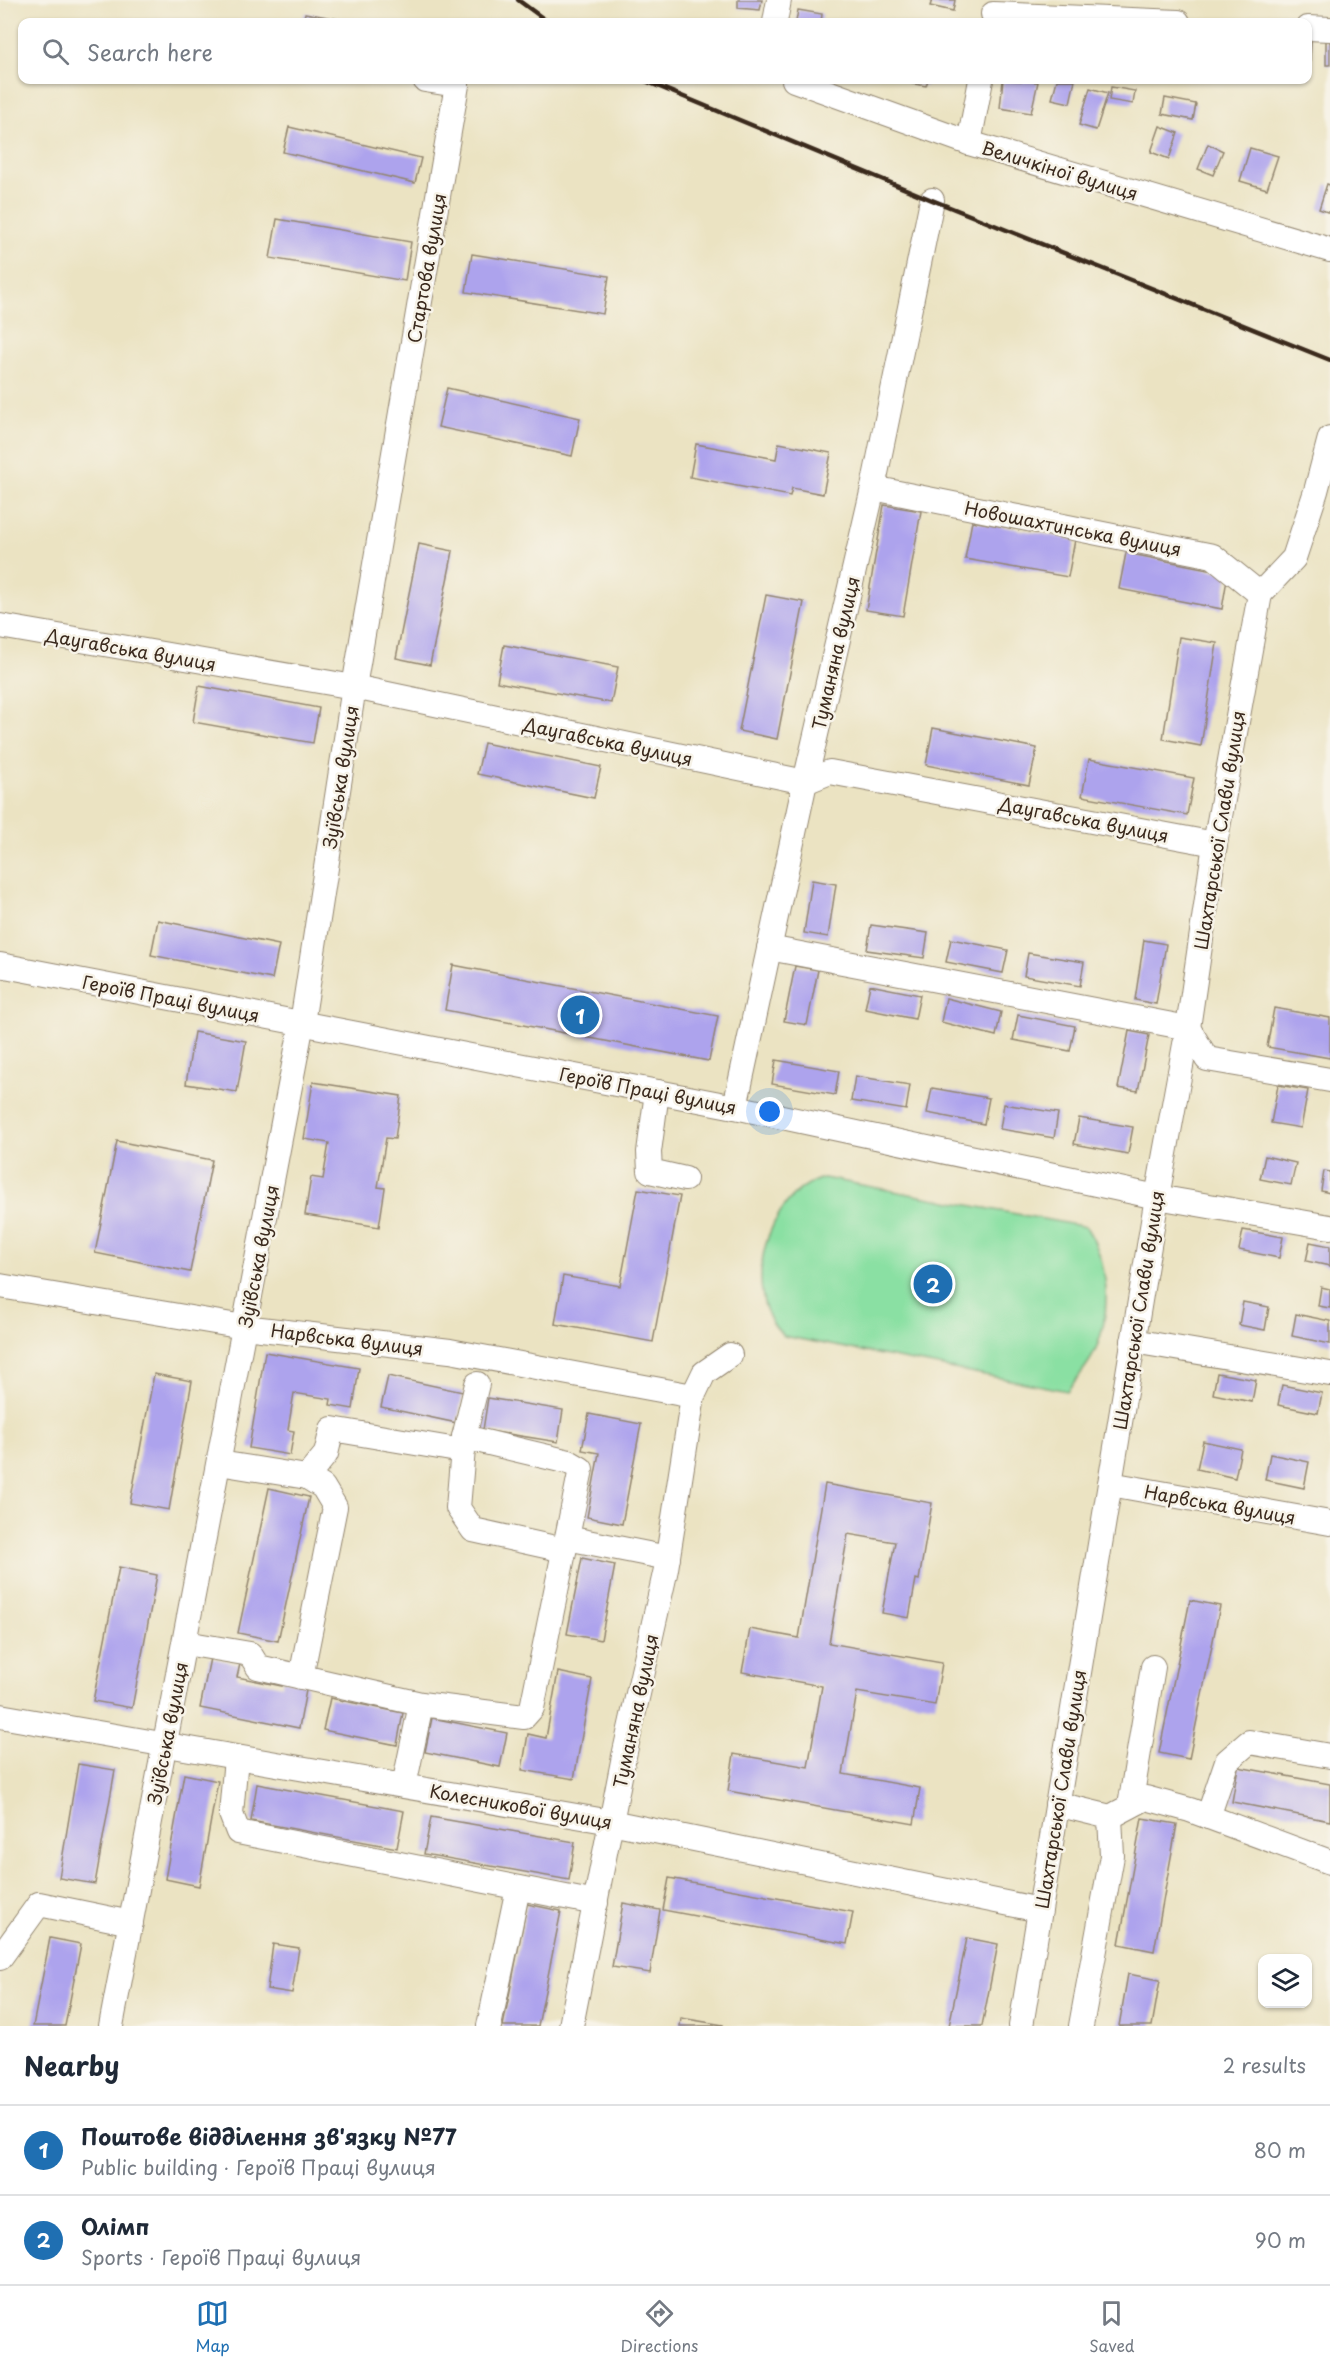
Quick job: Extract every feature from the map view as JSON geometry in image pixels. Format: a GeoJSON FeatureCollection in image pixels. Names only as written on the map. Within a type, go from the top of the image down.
{"type":"FeatureCollection","features":[{"type":"Feature","properties":{"kind":"street"},"geometry":{"type":"LineString","coordinates":[[776,18],[779,0]]}},
{"type":"Feature","properties":{"kind":"street"},"geometry":{"type":"LineString","coordinates":[[993,12],[1104,18]]}},
{"type":"Feature","properties":{"kind":"street"},"geometry":{"type":"LineString","coordinates":[[1312,28],[1330,29]]}},
{"type":"Feature","properties":{"kind":"street","name":"Стартова вулиця"},"geometry":{"type":"LineString","coordinates":[[389,482],[457,86],[446,84]]}},
{"type":"Feature","properties":{"kind":"street","name":"Величкіної вулиця"},"geometry":{"type":"LineString","coordinates":[[805,84],[969,143],[1330,250]]}},
{"type":"Feature","properties":{"kind":"street"},"geometry":{"type":"LineString","coordinates":[[969,143],[980,84]]}},
{"type":"Feature","properties":{"kind":"street","name":"Туманяна вулиця"},"geometry":{"type":"LineString","coordinates":[[735,1107],[805,782],[873,488],[932,200]]}},
{"type":"Feature","properties":{"kind":"street"},"geometry":{"type":"LineString","coordinates":[[1260,594],[1294,558],[1316,491],[1330,438]]}},
{"type":"Feature","properties":{"kind":"street","name":"Зуївська вулиця"},"geometry":{"type":"LineString","coordinates":[[111,2026],[302,1023],[354,687],[389,482]]}},
{"type":"Feature","properties":{"kind":"street","name":"Новошахтинська вулиця"},"geometry":{"type":"LineString","coordinates":[[873,488],[1213,556],[1260,594]]}},
{"type":"Feature","properties":{"kind":"street","name":"Шахтарської Слави вулиця"},"geometry":{"type":"LineString","coordinates":[[1021,2026],[1157,1197],[1188,1028],[1215,843],[1260,594]]}},
{"type":"Feature","properties":{"kind":"street","name":"Даугавська вулиця"},"geometry":{"type":"LineString","coordinates":[[0,626],[354,687],[805,782],[830,772],[1215,843]]}},
{"type":"Feature","properties":{"kind":"street"},"geometry":{"type":"LineString","coordinates":[[769,948],[1188,1028],[1207,1059],[1330,1080]]}},
{"type":"Feature","properties":{"kind":"street","name":"Героїв Праці вулиця"},"geometry":{"type":"LineString","coordinates":[[0,965],[735,1107],[1157,1197],[1330,1227]]}},
{"type":"Feature","properties":{"kind":"street"},"geometry":{"type":"LineString","coordinates":[[657,1092],[649,1152],[650,1171],[685,1179]]}},
{"type":"Feature","properties":{"kind":"street","name":"Нарвська вулиця"},"geometry":{"type":"LineString","coordinates":[[0,1286],[244,1327],[450,1351],[693,1396]]}},
{"type":"Feature","properties":{"kind":"street"},"geometry":{"type":"LineString","coordinates":[[1133,1341],[1330,1374]]}},
{"type":"Feature","properties":{"kind":"street"},"geometry":{"type":"LineString","coordinates":[[693,1396],[704,1373],[730,1355]]}},
{"type":"Feature","properties":{"kind":"street"},"geometry":{"type":"LineString","coordinates":[[477,1384],[464,1444],[458,1508],[473,1530],[668,1558]]}},
{"type":"Feature","properties":{"kind":"street","name":"Туманяна вулиця"},"geometry":{"type":"LineString","coordinates":[[571,2026],[624,1756],[668,1558],[693,1396]]}},
{"type":"Feature","properties":{"kind":"street"},"geometry":{"type":"LineString","coordinates":[[185,1643],[250,1654],[258,1667],[422,1704],[524,1717],[532,1708],[581,1469],[569,1462],[464,1444],[332,1430],[326,1454],[307,1477]]}},
{"type":"Feature","properties":{"kind":"street"},"geometry":{"type":"LineString","coordinates":[[219,1463],[307,1477],[323,1487],[335,1507],[301,1677]]}},
{"type":"Feature","properties":{"kind":"street","name":"Нарвська вулиця"},"geometry":{"type":"LineString","coordinates":[[1110,1484],[1330,1523]]}},
{"type":"Feature","properties":{"kind":"street"},"geometry":{"type":"LineString","coordinates":[[1081,2026],[1120,1811],[1153,1667]]}},
{"type":"Feature","properties":{"kind":"street"},"geometry":{"type":"LineString","coordinates":[[404,1786],[422,1704]]}},
{"type":"Feature","properties":{"kind":"street","name":"Колесникової вулиця"},"geometry":{"type":"LineString","coordinates":[[0,1716],[612,1822],[1040,1910]]}},
{"type":"Feature","properties":{"kind":"street"},"geometry":{"type":"LineString","coordinates":[[1208,1817],[1227,1761],[1249,1742],[1330,1756]]}},
{"type":"Feature","properties":{"kind":"street"},"geometry":{"type":"LineString","coordinates":[[236,1758],[231,1814],[238,1832],[596,1903]]}},
{"type":"Feature","properties":{"kind":"street"},"geometry":{"type":"LineString","coordinates":[[1057,1804],[1120,1811],[1146,1798],[1208,1817],[1330,1862]]}},
{"type":"Feature","properties":{"kind":"street"},"geometry":{"type":"LineString","coordinates":[[489,2026],[518,1888]]}},
{"type":"Feature","properties":{"kind":"street"},"geometry":{"type":"LineString","coordinates":[[0,1958],[39,1904],[130,1923]]}},
{"type":"Feature","properties":{"kind":"green space"},"geometry":{"type":"Polygon","coordinates":[[[824,1178],[1086,1227],[1100,1255],[1106,1286],[1106,1302],[1096,1349],[1083,1371],[1067,1391],[784,1336],[770,1318],[763,1296],[761,1272],[765,1247],[774,1224],[787,1203],[804,1187],[824,1178]]]}},
{"type":"Feature","properties":{"kind":"building"},"geometry":{"type":"Polygon","coordinates":[[[738,0],[762,0],[760,10],[738,8],[738,0]]]}},
{"type":"Feature","properties":{"kind":"building"},"geometry":{"type":"Polygon","coordinates":[[[932,0],[955,0],[953,11],[930,6],[932,0]]]}},
{"type":"Feature","properties":{"kind":"building"},"geometry":{"type":"Polygon","coordinates":[[[798,10],[822,14],[822,18],[797,18],[798,10]]]}},
{"type":"Feature","properties":{"kind":"building"},"geometry":{"type":"Polygon","coordinates":[[[305,13],[332,18],[304,18],[305,13]]]}},
{"type":"Feature","properties":{"kind":"building"},"geometry":{"type":"Polygon","coordinates":[[[1326,41],[1330,41],[1330,65],[1326,65],[1326,41]]]}},
{"type":"Feature","properties":{"kind":"building"},"geometry":{"type":"Polygon","coordinates":[[[1003,84],[1038,84],[1031,113],[1000,108],[1003,84]]]}},
{"type":"Feature","properties":{"kind":"building"},"geometry":{"type":"Polygon","coordinates":[[[1056,84],[1074,84],[1070,103],[1052,99],[1056,84]]]}},
{"type":"Feature","properties":{"kind":"building"},"geometry":{"type":"Polygon","coordinates":[[[1111,87],[1135,91],[1133,104],[1109,100],[1111,87]]]}},
{"type":"Feature","properties":{"kind":"building"},"geometry":{"type":"Polygon","coordinates":[[[1090,88],[1108,93],[1096,130],[1079,125],[1090,88]]]}},
{"type":"Feature","properties":{"kind":"building"},"geometry":{"type":"Polygon","coordinates":[[[1165,98],[1196,104],[1193,120],[1162,114],[1165,98]]]}},
{"type":"Feature","properties":{"kind":"building"},"geometry":{"type":"Polygon","coordinates":[[[1160,126],[1178,133],[1169,159],[1151,152],[1160,126]]]}},
{"type":"Feature","properties":{"kind":"building"},"geometry":{"type":"Polygon","coordinates":[[[289,127],[421,158],[415,183],[283,152],[289,127]]]}},
{"type":"Feature","properties":{"kind":"building"},"geometry":{"type":"Polygon","coordinates":[[[1208,144],[1223,151],[1213,175],[1198,169],[1208,144]]]}},
{"type":"Feature","properties":{"kind":"building"},"geometry":{"type":"Polygon","coordinates":[[[1250,148],[1278,156],[1267,189],[1240,181],[1250,148]]]}},
{"type":"Feature","properties":{"kind":"building"},"geometry":{"type":"Polygon","coordinates":[[[1327,184],[1330,185],[1330,213],[1319,209],[1327,184]]]}},
{"type":"Feature","properties":{"kind":"building"},"geometry":{"type":"Polygon","coordinates":[[[277,219],[411,242],[405,281],[270,258],[277,219]]]}},
{"type":"Feature","properties":{"kind":"building"},"geometry":{"type":"Polygon","coordinates":[[[472,254],[609,276],[603,314],[466,292],[472,254]]]}},
{"type":"Feature","properties":{"kind":"building"},"geometry":{"type":"Polygon","coordinates":[[[447,388],[580,418],[572,456],[438,427],[447,388]]]}},
{"type":"Feature","properties":{"kind":"building"},"geometry":{"type":"Polygon","coordinates":[[[779,443],[831,453],[823,494],[792,488],[790,496],[690,477],[696,444],[776,459],[779,443]]]}},
{"type":"Feature","properties":{"kind":"building"},"geometry":{"type":"Polygon","coordinates":[[[884,505],[921,511],[903,616],[866,610],[884,505]]]}},
{"type":"Feature","properties":{"kind":"building"},"geometry":{"type":"Polygon","coordinates":[[[972,521],[1075,540],[1068,577],[965,559],[972,521]]]}},
{"type":"Feature","properties":{"kind":"building"},"geometry":{"type":"Polygon","coordinates":[[[419,544],[453,551],[430,665],[396,658],[419,544]]]}},
{"type":"Feature","properties":{"kind":"building"},"geometry":{"type":"Polygon","coordinates":[[[1126,553],[1228,573],[1222,609],[1119,589],[1126,553]]]}},
{"type":"Feature","properties":{"kind":"building"},"geometry":{"type":"Polygon","coordinates":[[[766,595],[804,602],[777,739],[739,731],[766,595]]]}},
{"type":"Feature","properties":{"kind":"building"},"geometry":{"type":"Polygon","coordinates":[[[1179,637],[1217,643],[1201,746],[1163,739],[1179,637]]]}},
{"type":"Feature","properties":{"kind":"building"},"geometry":{"type":"Polygon","coordinates":[[[504,645],[618,667],[611,703],[497,682],[504,645]]]}},
{"type":"Feature","properties":{"kind":"building"},"geometry":{"type":"Polygon","coordinates":[[[199,686],[319,708],[313,743],[193,722],[199,686]]]}},
{"type":"Feature","properties":{"kind":"building"},"geometry":{"type":"Polygon","coordinates":[[[933,728],[1037,748],[1029,785],[926,765],[933,728]]]}},
{"type":"Feature","properties":{"kind":"building"},"geometry":{"type":"Polygon","coordinates":[[[484,743],[601,767],[594,798],[477,774],[484,743]]]}},
{"type":"Feature","properties":{"kind":"building"},"geometry":{"type":"Polygon","coordinates":[[[1089,759],[1194,778],[1187,815],[1082,796],[1089,759]]]}},
{"type":"Feature","properties":{"kind":"building"},"geometry":{"type":"Polygon","coordinates":[[[812,880],[836,884],[828,937],[804,933],[812,880]]]}},
{"type":"Feature","properties":{"kind":"building"},"geometry":{"type":"Polygon","coordinates":[[[158,920],[279,945],[272,979],[151,955],[158,920]]]}},
{"type":"Feature","properties":{"kind":"building"},"geometry":{"type":"Polygon","coordinates":[[[871,925],[928,933],[924,958],[867,950],[871,925]]]}},
{"type":"Feature","properties":{"kind":"building"},"geometry":{"type":"Polygon","coordinates":[[[951,939],[1008,950],[1003,973],[946,962],[951,939]]]}},
{"type":"Feature","properties":{"kind":"building"},"geometry":{"type":"Polygon","coordinates":[[[1144,940],[1166,944],[1156,1004],[1135,1000],[1144,940]]]}},
{"type":"Feature","properties":{"kind":"building"},"geometry":{"type":"Polygon","coordinates":[[[1028,953],[1084,962],[1080,986],[1024,976],[1028,953]]]}},
{"type":"Feature","properties":{"kind":"building"},"geometry":{"type":"Polygon","coordinates":[[[453,965],[718,1016],[709,1061],[445,1010],[453,965]]]}},
{"type":"Feature","properties":{"kind":"building"},"geometry":{"type":"Polygon","coordinates":[[[795,966],[818,970],[807,1025],[784,1021],[795,966]]]}},
{"type":"Feature","properties":{"kind":"building"},"geometry":{"type":"Polygon","coordinates":[[[870,985],[920,995],[915,1019],[865,1009],[870,985]]]}},
{"type":"Feature","properties":{"kind":"building"},"geometry":{"type":"Polygon","coordinates":[[[946,998],[1001,1012],[996,1036],[941,1022],[946,998]]]}},
{"type":"Feature","properties":{"kind":"building"},"geometry":{"type":"Polygon","coordinates":[[[1274,1008],[1330,1018],[1330,1058],[1267,1047],[1274,1008]]]}},
{"type":"Feature","properties":{"kind":"building"},"geometry":{"type":"Polygon","coordinates":[[[1018,1015],[1075,1026],[1070,1051],[1013,1040],[1018,1015]]]}},
{"type":"Feature","properties":{"kind":"building"},"geometry":{"type":"Polygon","coordinates":[[[1129,1031],[1149,1035],[1138,1091],[1118,1088],[1129,1031]]]}},
{"type":"Feature","properties":{"kind":"building"},"geometry":{"type":"Polygon","coordinates":[[[194,1032],[246,1041],[237,1092],[186,1084],[194,1032]]]}},
{"type":"Feature","properties":{"kind":"building"},"geometry":{"type":"Polygon","coordinates":[[[776,1060],[839,1071],[835,1095],[772,1084],[776,1060]]]}},
{"type":"Feature","properties":{"kind":"building"},"geometry":{"type":"Polygon","coordinates":[[[855,1076],[910,1085],[906,1110],[851,1101],[855,1076]]]}},
{"type":"Feature","properties":{"kind":"building"},"geometry":{"type":"Polygon","coordinates":[[[313,1082],[401,1096],[395,1139],[386,1138],[378,1187],[385,1188],[379,1227],[305,1215],[311,1177],[323,1179],[329,1143],[304,1139],[313,1082]]]}},
{"type":"Feature","properties":{"kind":"building"},"geometry":{"type":"Polygon","coordinates":[[[1278,1085],[1308,1090],[1301,1128],[1271,1123],[1278,1085]]]}},
{"type":"Feature","properties":{"kind":"building"},"geometry":{"type":"Polygon","coordinates":[[[932,1088],[989,1098],[984,1124],[927,1113],[932,1088]]]}},
{"type":"Feature","properties":{"kind":"building"},"geometry":{"type":"Polygon","coordinates":[[[1004,1104],[1058,1113],[1054,1138],[1000,1129],[1004,1104]]]}},
{"type":"Feature","properties":{"kind":"building"},"geometry":{"type":"Polygon","coordinates":[[[1079,1118],[1133,1127],[1128,1154],[1074,1144],[1079,1118]]]}},
{"type":"Feature","properties":{"kind":"building"},"geometry":{"type":"Polygon","coordinates":[[[117,1141],[212,1160],[190,1272],[95,1253],[117,1141]]]}},
{"type":"Feature","properties":{"kind":"building"},"geometry":{"type":"Polygon","coordinates":[[[1265,1156],[1296,1163],[1291,1185],[1260,1179],[1265,1156]]]}},
{"type":"Feature","properties":{"kind":"building"},"geometry":{"type":"Polygon","coordinates":[[[1324,1171],[1330,1172],[1330,1193],[1321,1191],[1324,1171]]]}},
{"type":"Feature","properties":{"kind":"building"},"geometry":{"type":"Polygon","coordinates":[[[638,1189],[680,1196],[653,1342],[555,1324],[563,1276],[620,1286],[638,1189]]]}},
{"type":"Feature","properties":{"kind":"building"},"geometry":{"type":"Polygon","coordinates":[[[1243,1230],[1283,1237],[1279,1258],[1239,1250],[1243,1230]]]}},
{"type":"Feature","properties":{"kind":"building"},"geometry":{"type":"Polygon","coordinates":[[[1310,1242],[1330,1246],[1330,1266],[1306,1261],[1310,1242]]]}},
{"type":"Feature","properties":{"kind":"building"},"geometry":{"type":"Polygon","coordinates":[[[1321,1287],[1330,1289],[1330,1308],[1318,1306],[1321,1287]]]}},
{"type":"Feature","properties":{"kind":"building"},"geometry":{"type":"Polygon","coordinates":[[[1243,1302],[1269,1307],[1265,1330],[1239,1325],[1243,1302]]]}},
{"type":"Feature","properties":{"kind":"building"},"geometry":{"type":"Polygon","coordinates":[[[1296,1314],[1330,1321],[1330,1344],[1292,1336],[1296,1314]]]}},
{"type":"Feature","properties":{"kind":"building"},"geometry":{"type":"Polygon","coordinates":[[[265,1352],[359,1368],[353,1409],[330,1405],[331,1399],[294,1393],[288,1430],[294,1431],[290,1455],[249,1448],[265,1352]]]}},
{"type":"Feature","properties":{"kind":"building"},"geometry":{"type":"Polygon","coordinates":[[[1217,1373],[1256,1380],[1252,1402],[1213,1394],[1217,1373]]]}},
{"type":"Feature","properties":{"kind":"building"},"geometry":{"type":"Polygon","coordinates":[[[154,1374],[192,1381],[169,1510],[130,1503],[154,1374]]]}},
{"type":"Feature","properties":{"kind":"building"},"geometry":{"type":"Polygon","coordinates":[[[388,1376],[463,1392],[457,1423],[381,1407],[388,1376]]]}},
{"type":"Feature","properties":{"kind":"building"},"geometry":{"type":"Polygon","coordinates":[[[1282,1385],[1322,1393],[1318,1413],[1278,1405],[1282,1385]]]}},
{"type":"Feature","properties":{"kind":"building"},"geometry":{"type":"Polygon","coordinates":[[[488,1398],[563,1410],[558,1442],[483,1430],[488,1398]]]}},
{"type":"Feature","properties":{"kind":"building"},"geometry":{"type":"Polygon","coordinates":[[[589,1414],[641,1424],[622,1524],[587,1517],[599,1453],[582,1450],[589,1414]]]}},
{"type":"Feature","properties":{"kind":"building"},"geometry":{"type":"Polygon","coordinates":[[[1203,1441],[1241,1449],[1235,1478],[1197,1469],[1203,1441]]]}},
{"type":"Feature","properties":{"kind":"building"},"geometry":{"type":"Polygon","coordinates":[[[1270,1454],[1309,1462],[1304,1488],[1265,1480],[1270,1454]]]}},
{"type":"Feature","properties":{"kind":"building"},"geometry":{"type":"Polygon","coordinates":[[[825,1484],[932,1503],[919,1580],[916,1579],[909,1618],[882,1613],[895,1542],[848,1534],[829,1643],[942,1663],[935,1705],[857,1692],[843,1774],[920,1788],[914,1824],[728,1791],[734,1754],[808,1767],[822,1686],[742,1672],[750,1629],[799,1638],[825,1484]]]}},
{"type":"Feature","properties":{"kind":"building"},"geometry":{"type":"Polygon","coordinates":[[[269,1488],[309,1497],[278,1641],[238,1633],[269,1488]]]}},
{"type":"Feature","properties":{"kind":"building"},"geometry":{"type":"Polygon","coordinates":[[[582,1558],[615,1565],[601,1640],[567,1634],[582,1558]]]}},
{"type":"Feature","properties":{"kind":"building"},"geometry":{"type":"Polygon","coordinates":[[[119,1567],[157,1575],[132,1708],[93,1701],[119,1567]]]}},
{"type":"Feature","properties":{"kind":"building"},"geometry":{"type":"Polygon","coordinates":[[[1190,1600],[1220,1606],[1189,1759],[1159,1753],[1190,1600]]]}},
{"type":"Feature","properties":{"kind":"building"},"geometry":{"type":"Polygon","coordinates":[[[210,1658],[240,1664],[237,1677],[282,1686],[283,1680],[307,1685],[299,1728],[200,1708],[210,1658]]]}},
{"type":"Feature","properties":{"kind":"building"},"geometry":{"type":"Polygon","coordinates":[[[558,1672],[592,1679],[574,1779],[522,1770],[528,1734],[546,1738],[558,1672]]]}},
{"type":"Feature","properties":{"kind":"building"},"geometry":{"type":"Polygon","coordinates":[[[330,1698],[403,1713],[397,1745],[323,1730],[330,1698]]]}},
{"type":"Feature","properties":{"kind":"building"},"geometry":{"type":"Polygon","coordinates":[[[432,1718],[507,1733],[500,1767],[425,1752],[432,1718]]]}},
{"type":"Feature","properties":{"kind":"building"},"geometry":{"type":"Polygon","coordinates":[[[78,1764],[115,1770],[95,1884],[59,1878],[78,1764]]]}},
{"type":"Feature","properties":{"kind":"building"},"geometry":{"type":"Polygon","coordinates":[[[1238,1767],[1330,1784],[1330,1821],[1232,1802],[1238,1767]]]}},
{"type":"Feature","properties":{"kind":"building"},"geometry":{"type":"Polygon","coordinates":[[[184,1774],[218,1781],[199,1886],[165,1879],[184,1774]]]}},
{"type":"Feature","properties":{"kind":"building"},"geometry":{"type":"Polygon","coordinates":[[[257,1784],[404,1811],[397,1848],[251,1821],[257,1784]]]}},
{"type":"Feature","properties":{"kind":"building"},"geometry":{"type":"Polygon","coordinates":[[[431,1817],[575,1842],[569,1880],[424,1854],[431,1817]]]}},
{"type":"Feature","properties":{"kind":"building"},"geometry":{"type":"Polygon","coordinates":[[[1142,1818],[1177,1824],[1154,1951],[1119,1944],[1142,1818]]]}},
{"type":"Feature","properties":{"kind":"building"},"geometry":{"type":"Polygon","coordinates":[[[669,1878],[853,1912],[847,1944],[663,1910],[669,1878]]]}},
{"type":"Feature","properties":{"kind":"building"},"geometry":{"type":"Polygon","coordinates":[[[623,1903],[660,1910],[650,1973],[612,1967],[623,1903]]]}},
{"type":"Feature","properties":{"kind":"building"},"geometry":{"type":"Polygon","coordinates":[[[527,1904],[561,1911],[538,2026],[503,2026],[527,1904]]]}},
{"type":"Feature","properties":{"kind":"building"},"geometry":{"type":"Polygon","coordinates":[[[50,1938],[81,1944],[65,2026],[33,2026],[50,1938]]]}},
{"type":"Feature","properties":{"kind":"building"},"geometry":{"type":"Polygon","coordinates":[[[967,1938],[998,1944],[982,2026],[949,2026],[967,1938]]]}},
{"type":"Feature","properties":{"kind":"building"},"geometry":{"type":"Polygon","coordinates":[[[273,1944],[299,1948],[292,1993],[267,1989],[273,1944]]]}},
{"type":"Feature","properties":{"kind":"building"},"geometry":{"type":"Polygon","coordinates":[[[1128,1974],[1160,1980],[1152,2026],[1119,2026],[1128,1974]]]}},
{"type":"Feature","properties":{"kind":"building"},"geometry":{"type":"Polygon","coordinates":[[[681,2018],[723,2025],[723,2026],[680,2026],[681,2018]]]}},
{"type":"Feature","properties":{"kind":"railway"},"geometry":{"type":"LineString","coordinates":[[518,0],[543,18]]}},
{"type":"Feature","properties":{"kind":"railway"},"geometry":{"type":"LineString","coordinates":[[653,84],[932,200],[1330,360]]}},
{"type":"Feature","properties":{"kind":"place","name":"Поштове відділення зв'язку №77"},"geometry":{"type":"Point","coordinates":[580,1015]}},
{"type":"Feature","properties":{"kind":"place","name":"Олімп"},"geometry":{"type":"Point","coordinates":[933,1284]}}]}
